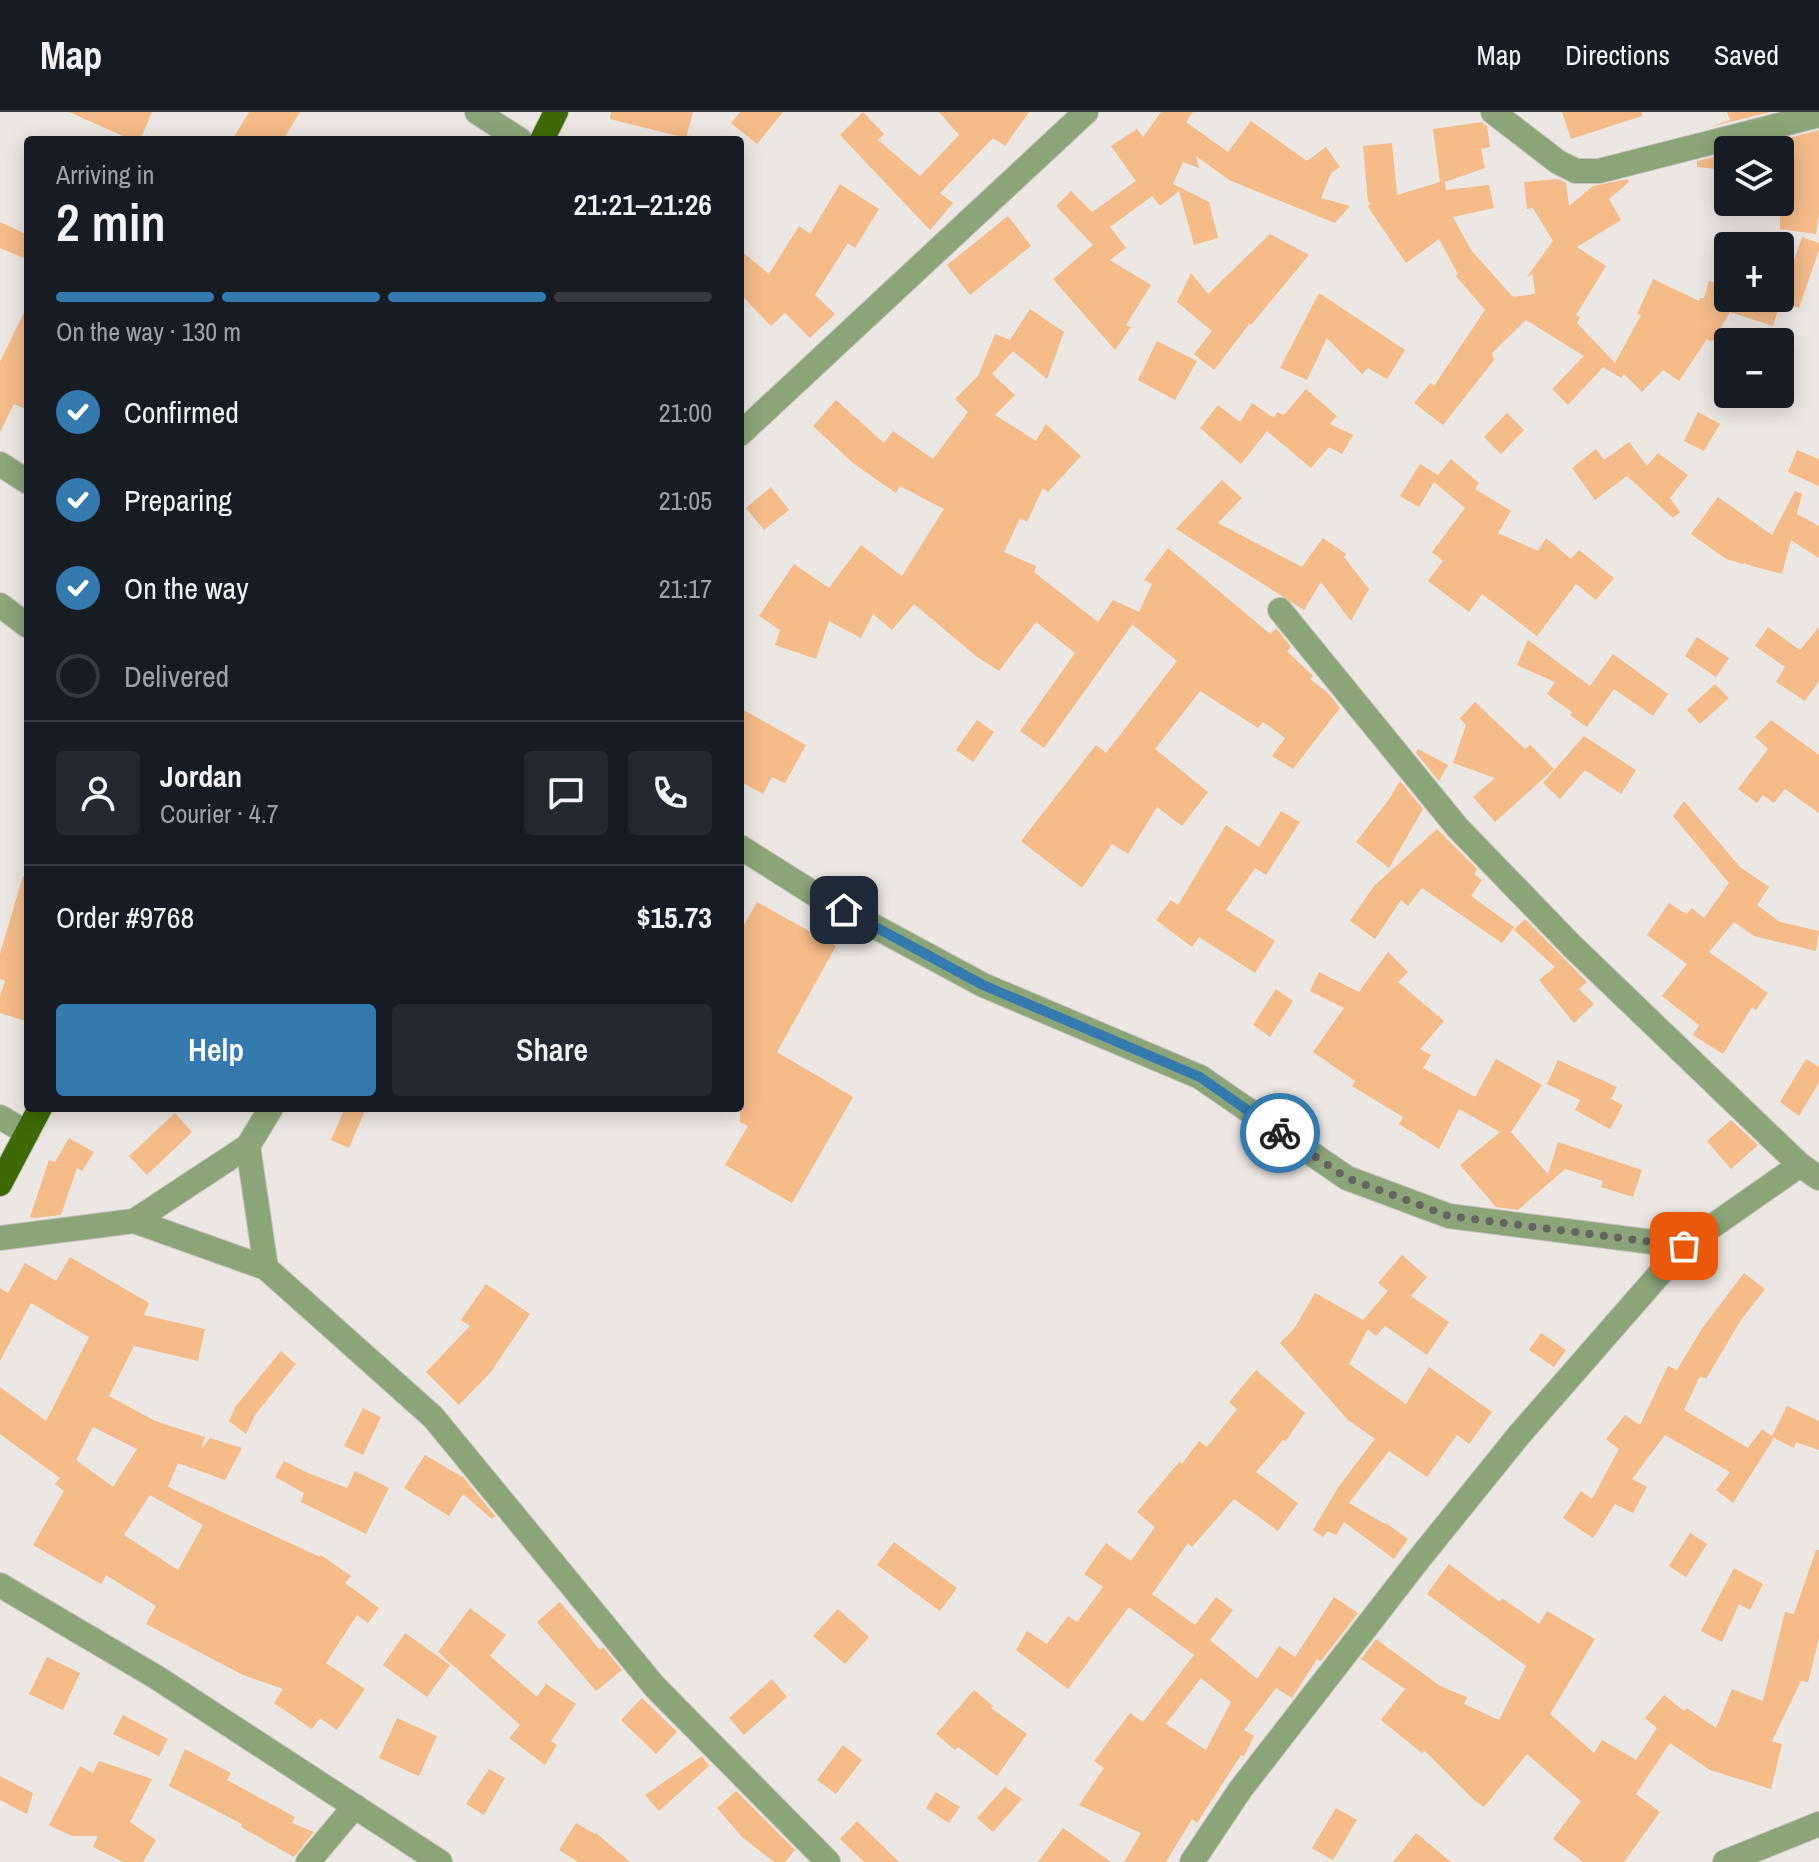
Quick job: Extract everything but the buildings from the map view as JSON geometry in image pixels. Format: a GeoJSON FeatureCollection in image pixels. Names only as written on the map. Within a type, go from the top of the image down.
{"type":"FeatureCollection","features":[{"type":"Feature","properties":{"kind":"main road"},"geometry":{"type":"LineString","coordinates":[[544,136],[556,112]]}},
{"type":"Feature","properties":{"kind":"main road"},"geometry":{"type":"LineString","coordinates":[[0,1184],[38,1112]]}},
{"type":"Feature","properties":{"kind":"street"},"geometry":{"type":"LineString","coordinates":[[477,112],[514,136]]}},
{"type":"Feature","properties":{"kind":"street"},"geometry":{"type":"LineString","coordinates":[[744,430],[1086,112]]}},
{"type":"Feature","properties":{"kind":"street"},"geometry":{"type":"LineString","coordinates":[[1493,112],[1558,162],[1576,171],[1599,171],[1815,114]]}},
{"type":"Feature","properties":{"kind":"street"},"geometry":{"type":"LineString","coordinates":[[0,464],[24,479]]}},
{"type":"Feature","properties":{"kind":"street"},"geometry":{"type":"LineString","coordinates":[[0,605],[24,623]]}},
{"type":"Feature","properties":{"kind":"street"},"geometry":{"type":"LineString","coordinates":[[1192,1862],[1240,1790],[1419,1559],[1519,1435],[1684,1246],[1810,1171],[1572,946],[1457,827],[1280,610]]}},
{"type":"Feature","properties":{"kind":"street"},"geometry":{"type":"LineString","coordinates":[[744,850],[816,895],[983,985],[1200,1077],[1347,1178],[1449,1216],[1684,1246]]}},
{"type":"Feature","properties":{"kind":"street"},"geometry":{"type":"LineString","coordinates":[[0,1238],[134,1221],[248,1146],[269,1112]]}},
{"type":"Feature","properties":{"kind":"street"},"geometry":{"type":"LineString","coordinates":[[0,1117],[27,1133]]}},
{"type":"Feature","properties":{"kind":"street"},"geometry":{"type":"LineString","coordinates":[[248,1146],[266,1268]]}},
{"type":"Feature","properties":{"kind":"street"},"geometry":{"type":"LineString","coordinates":[[134,1221],[266,1268],[433,1417],[655,1687],[828,1862]]}},
{"type":"Feature","properties":{"kind":"street"},"geometry":{"type":"LineString","coordinates":[[0,1585],[156,1677],[440,1862]]}},
{"type":"Feature","properties":{"kind":"street"},"geometry":{"type":"LineString","coordinates":[[308,1862],[355,1806]]}},
{"type":"Feature","properties":{"kind":"street"},"geometry":{"type":"LineString","coordinates":[[1725,1862],[1819,1824]]}},
{"type":"Feature","properties":{"kind":"way so far"},"geometry":{"type":"LineString","coordinates":[[1280,1133],[1347,1178],[1449,1216],[1684,1246]]}},
{"type":"Feature","properties":{"kind":"route"},"geometry":{"type":"LineString","coordinates":[[844,910],[983,985],[1200,1077],[1280,1133]]}}]}
